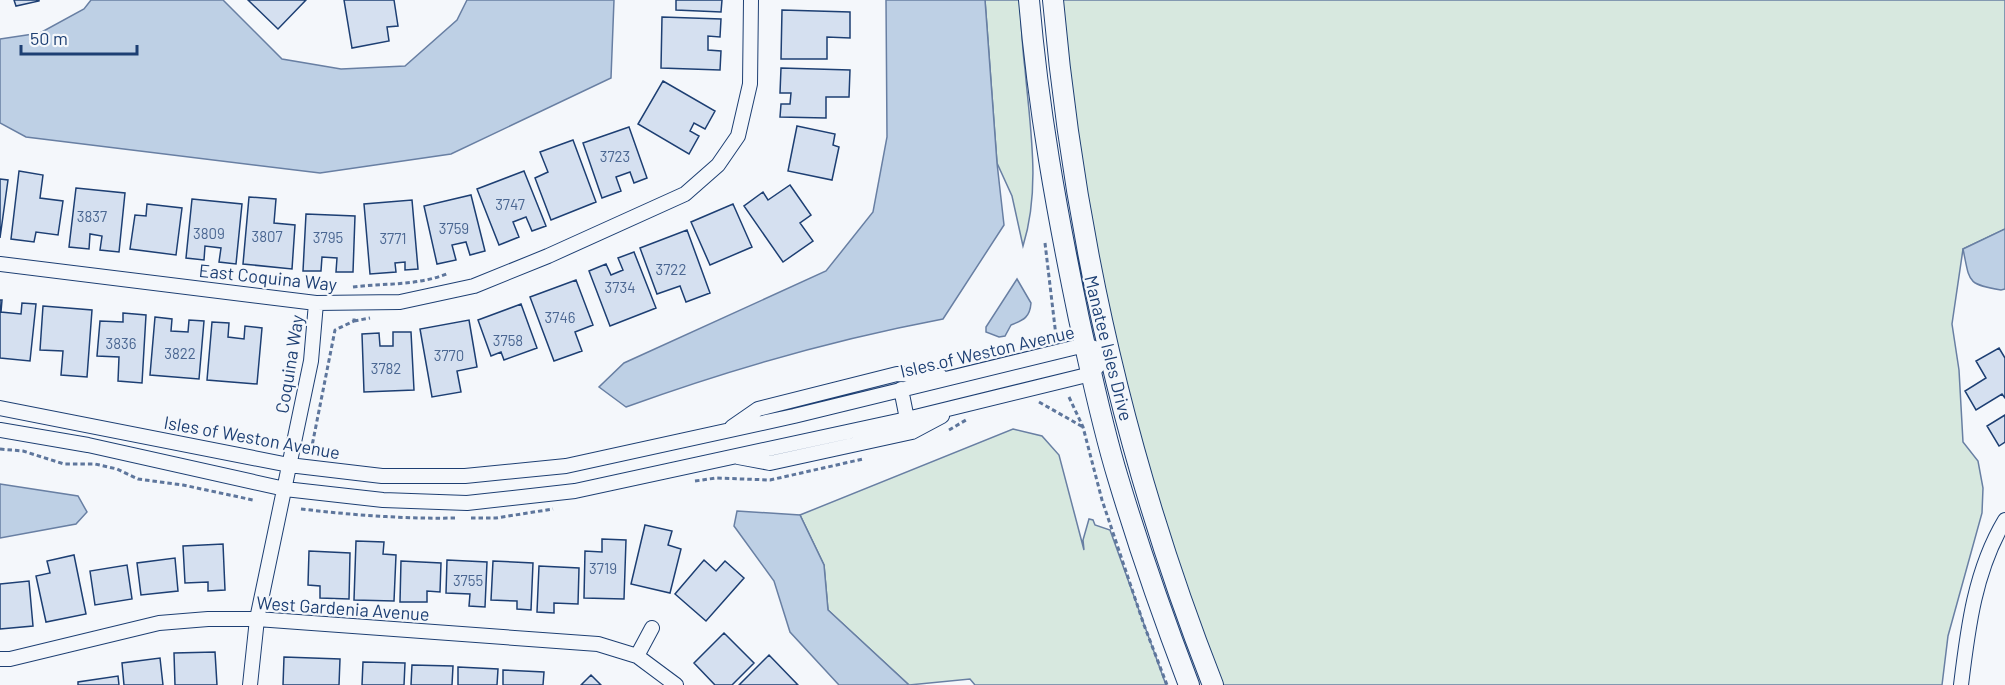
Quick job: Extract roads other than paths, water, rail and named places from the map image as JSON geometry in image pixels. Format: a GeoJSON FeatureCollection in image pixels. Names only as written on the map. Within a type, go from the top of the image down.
{"type":"FeatureCollection","features":[{"type":"Feature","properties":{"kind":"street","name":"East Coquina Way"},"geometry":{"type":"LineString","coordinates":[[0,264],[316,303],[399,302],[474,285],[548,256],[685,194],[718,165],[738,136],[750,84],[751,0]]}},
{"type":"Feature","properties":{"kind":"street","name":"Manatee Isles Drive"},"geometry":{"type":"LineString","coordinates":[[1029,0],[1036,80],[1048,160],[1091,374],[1121,488],[1149,575],[1189,685]]}},
{"type":"Feature","properties":{"kind":"street","name":"Manatee Isles Drive"},"geometry":{"type":"LineString","coordinates":[[1053,0],[1059,71],[1071,160],[1084,238],[1109,353],[1145,488],[1175,581],[1214,685]]}},
{"type":"Feature","properties":{"kind":"street","name":"Coquina Way"},"geometry":{"type":"LineString","coordinates":[[250,685],[257,620],[311,361],[316,303]]}},
{"type":"Feature","properties":{"kind":"street","name":"Isles of Weston Avenue"},"geometry":{"type":"LineString","coordinates":[[0,408],[289,465],[382,476],[465,476],[566,466],[794,416],[1085,345],[1109,353]]}},
{"type":"Feature","properties":{"kind":"street"},"geometry":{"type":"LineString","coordinates":[[0,430],[88,444],[285,489],[383,500],[467,503],[575,491],[908,418],[1091,374],[1109,353]]}},
{"type":"Feature","properties":{"kind":"street"},"geometry":{"type":"LineString","coordinates":[[725,431],[758,409],[897,374],[957,377]]}},
{"type":"Feature","properties":{"kind":"street"},"geometry":{"type":"LineString","coordinates":[[901,389],[908,418]]}},
{"type":"Feature","properties":{"kind":"street"},"geometry":{"type":"LineString","coordinates":[[733,456],[770,463],[912,432],[961,405]]}},
{"type":"Feature","properties":{"kind":"street"},"geometry":{"type":"LineString","coordinates":[[794,416],[802,456]]}},
{"type":"Feature","properties":{"kind":"street"},"geometry":{"type":"LineString","coordinates":[[1961,685],[1981,568],[2005,520]]}},
{"type":"Feature","properties":{"kind":"street","name":"West Gardenia Avenue"},"geometry":{"type":"LineString","coordinates":[[0,659],[10,659],[69,646],[159,622],[208,619],[257,620],[597,644],[637,656],[676,685]]}},
{"type":"Feature","properties":{"kind":"street"},"geometry":{"type":"LineString","coordinates":[[637,656],[652,628]]}},
{"type":"Feature","properties":{"kind":"water"},"geometry":{"type":"Polygon","coordinates":[[[91,0],[223,0],[282,59],[341,69],[405,66],[457,20],[467,0],[614,0],[611,78],[451,154],[320,173],[26,137],[0,123],[0,39],[40,33],[84,9],[91,0]]]}},
{"type":"Feature","properties":{"kind":"water"},"geometry":{"type":"Polygon","coordinates":[[[886,0],[985,0],[1004,225],[943,319],[863,336],[783,357],[704,380],[626,407],[599,387],[624,363],[826,271],[873,212],[887,137],[886,0]]]}},
{"type":"Feature","properties":{"kind":"water"},"geometry":{"type":"Polygon","coordinates":[[[2005,229],[2005,289],[1981,286],[1975,283],[1969,275],[1963,249],[2005,229]]]}},
{"type":"Feature","properties":{"kind":"water"},"geometry":{"type":"Polygon","coordinates":[[[1017,279],[1031,303],[1028,315],[1011,325],[1005,336],[999,337],[986,332],[986,327],[1017,279]]]}},
{"type":"Feature","properties":{"kind":"water"},"geometry":{"type":"Polygon","coordinates":[[[0,484],[78,496],[87,512],[76,524],[0,538],[0,484]]]}},
{"type":"Feature","properties":{"kind":"water"},"geometry":{"type":"Polygon","coordinates":[[[737,511],[800,515],[824,565],[828,610],[909,685],[839,685],[790,632],[774,581],[734,526],[737,511]]]}}]}
